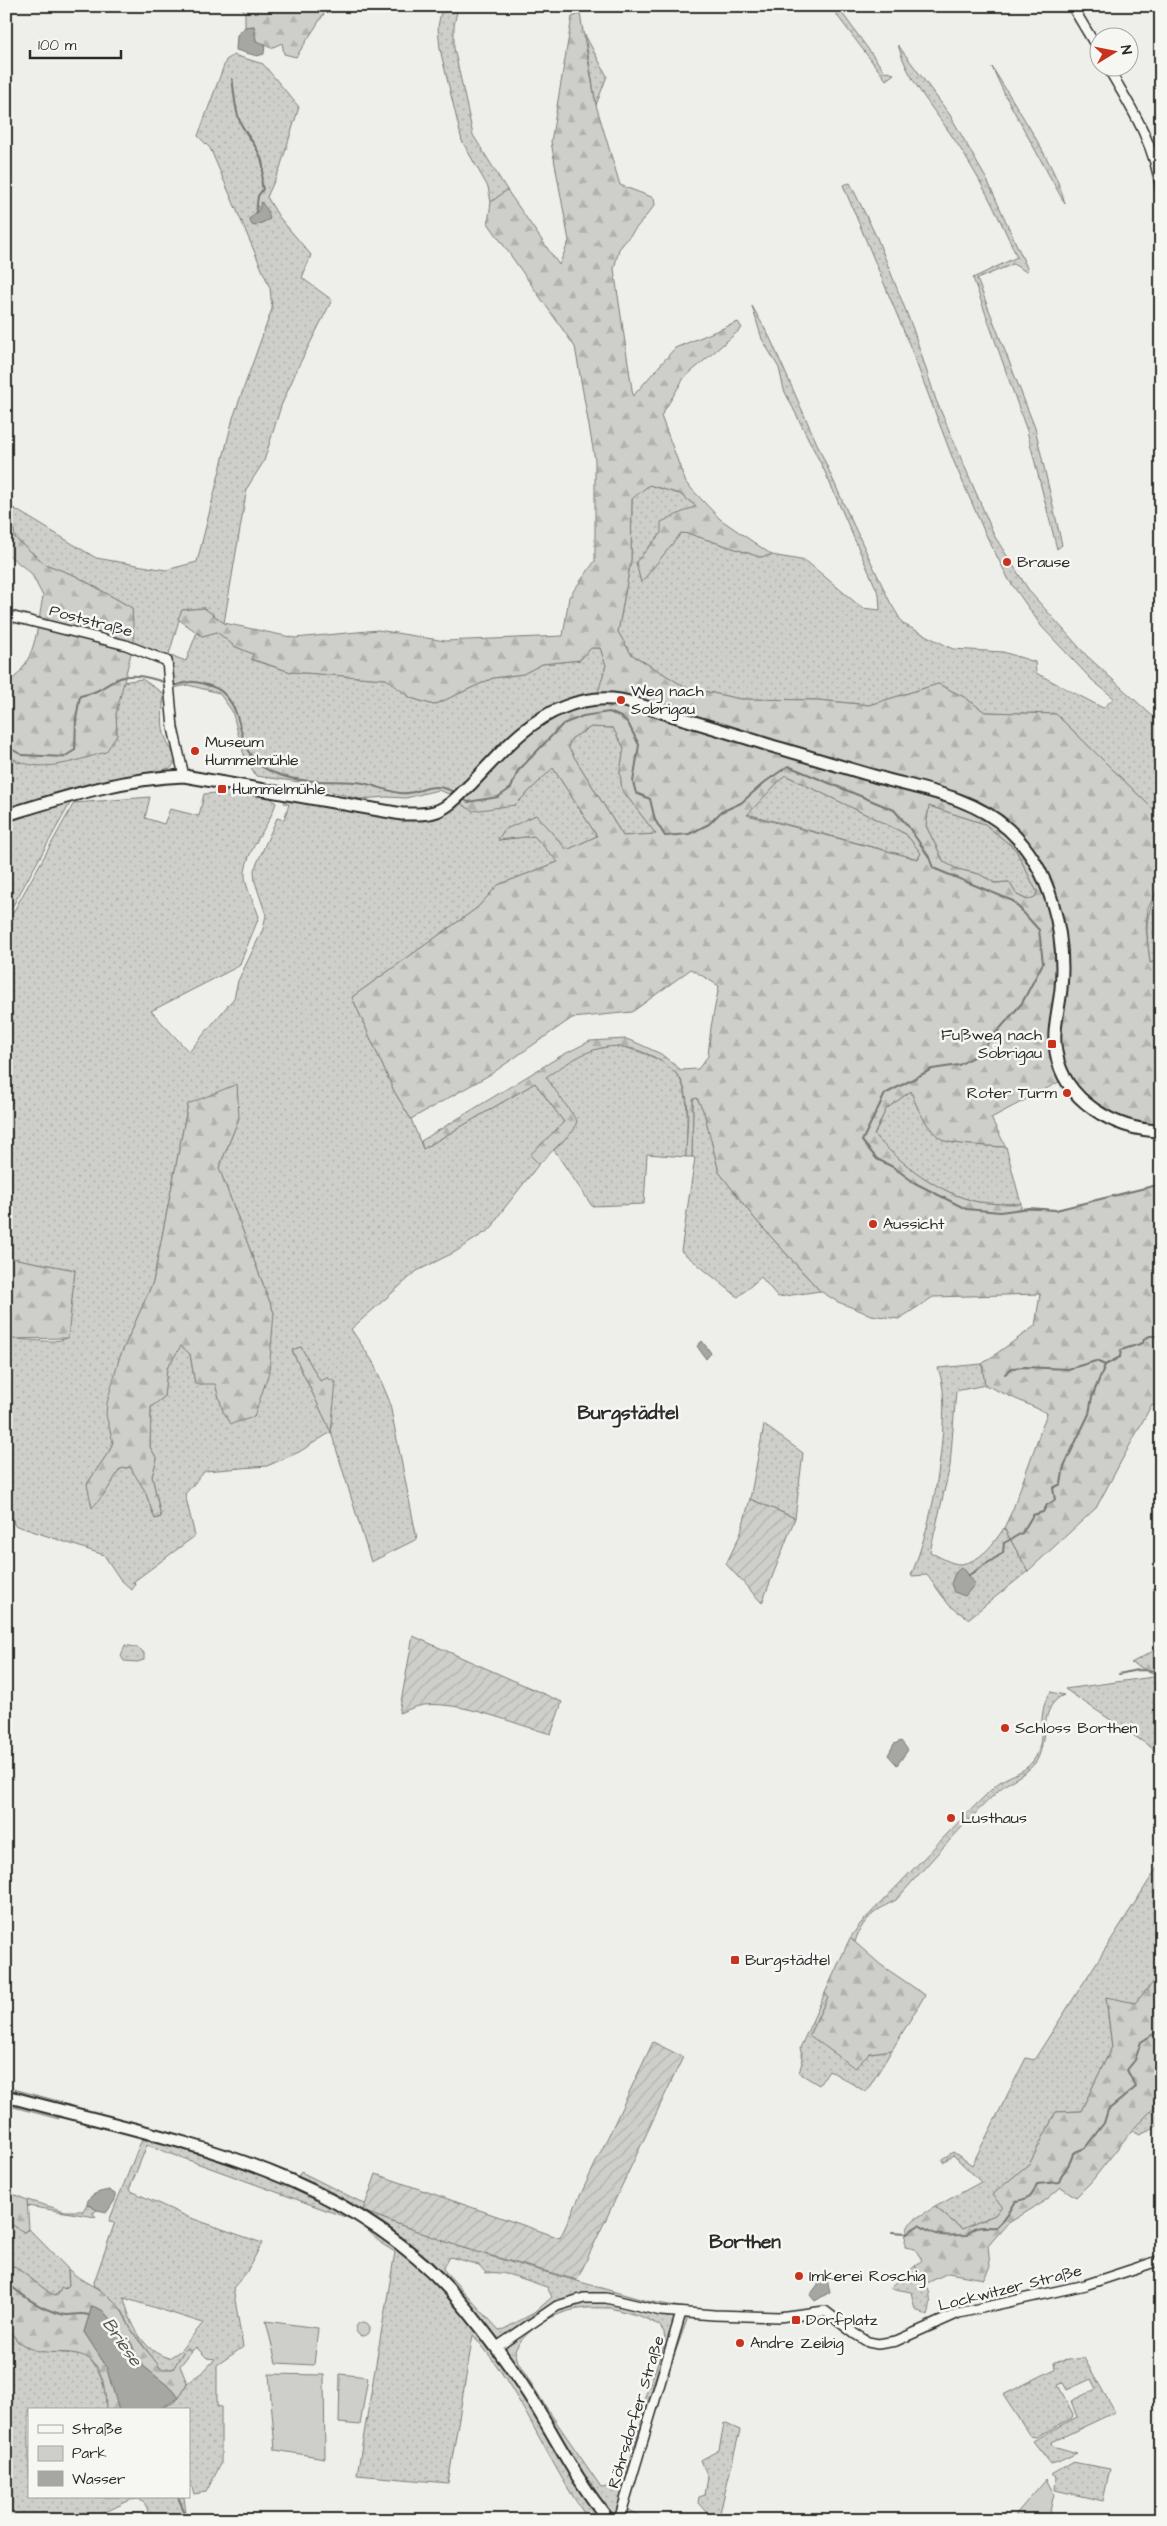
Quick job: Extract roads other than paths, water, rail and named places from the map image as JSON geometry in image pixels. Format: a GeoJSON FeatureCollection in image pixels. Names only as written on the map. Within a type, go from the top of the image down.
{"type":"FeatureCollection","features":[{"type":"Feature","properties":{"kind":"main road"},"geometry":{"type":"LineString","coordinates":[[6,814],[119,784],[161,777],[184,776],[402,814],[432,813],[453,801],[525,730],[543,717],[580,702],[600,699],[635,704],[935,792],[978,808],[1000,822],[1025,847],[1038,867],[1059,928],[1063,961],[1055,1044],[1060,1066],[1082,1099],[1104,1117],[1128,1127],[1161,1131]]}},
{"type":"Feature","properties":{"kind":"main road"},"geometry":{"type":"LineString","coordinates":[[6,2096],[208,2150],[260,2166],[306,2186],[379,2228],[417,2258],[467,2309],[497,2347],[528,2393],[580,2480],[609,2520]]}},
{"type":"Feature","properties":{"kind":"street"},"geometry":{"type":"LineString","coordinates":[[1072,6],[1090,36]]}},
{"type":"Feature","properties":{"kind":"street"},"geometry":{"type":"LineString","coordinates":[[1114,78],[1145,134],[1158,169],[1161,192]]}},
{"type":"Feature","properties":{"kind":"street","name":"Poststraße"},"geometry":{"type":"LineString","coordinates":[[6,616],[126,645],[167,662],[173,728],[184,776]]}},
{"type":"Feature","properties":{"kind":"street","name":"Lockwitzer Straße"},"geometry":{"type":"LineString","coordinates":[[681,2313],[779,2317],[825,2311],[868,2342],[878,2344],[896,2340],[960,2313],[1084,2285],[1161,2260]]}},
{"type":"Feature","properties":{"kind":"street"},"geometry":{"type":"LineString","coordinates":[[497,2347],[552,2308],[564,2302],[584,2298],[606,2298],[681,2313]]}},
{"type":"Feature","properties":{"kind":"street","name":"Röhrsdorfer Straße"},"geometry":{"type":"LineString","coordinates":[[619,2520],[681,2313]]}},
{"type":"Feature","properties":{"kind":"water"},"geometry":{"type":"Polygon","coordinates":[[[254,26],[256,41],[265,44],[264,54],[257,56],[236,50],[237,35],[245,27],[254,26]]]}},
{"type":"Feature","properties":{"kind":"water"},"geometry":{"type":"Polygon","coordinates":[[[261,202],[268,211],[270,219],[255,226],[252,225],[249,219],[259,210],[261,202]]]}},
{"type":"Feature","properties":{"kind":"water"},"geometry":{"type":"Polygon","coordinates":[[[702,1341],[711,1353],[706,1359],[697,1346],[702,1341]]]}},
{"type":"Feature","properties":{"kind":"water"},"geometry":{"type":"Polygon","coordinates":[[[961,1568],[965,1570],[975,1584],[965,1596],[954,1592],[951,1584],[955,1573],[961,1568]]]}},
{"type":"Feature","properties":{"kind":"water"},"geometry":{"type":"Polygon","coordinates":[[[901,1741],[908,1750],[897,1765],[888,1755],[894,1744],[901,1741]]]}},
{"type":"Feature","properties":{"kind":"water"},"geometry":{"type":"Polygon","coordinates":[[[109,2190],[115,2194],[115,2200],[107,2212],[97,2210],[87,2204],[92,2195],[109,2190]]]}},
{"type":"Feature","properties":{"kind":"water"},"geometry":{"type":"Polygon","coordinates":[[[823,2278],[827,2280],[830,2292],[815,2301],[810,2295],[823,2278]]]}},
{"type":"Feature","properties":{"kind":"water"},"geometry":{"type":"Polygon","coordinates":[[[92,2306],[102,2310],[130,2342],[142,2365],[173,2390],[179,2398],[161,2408],[118,2408],[106,2366],[84,2332],[92,2306]]]}},
{"type":"Feature","properties":{"kind":"waterway"},"geometry":{"type":"LineString","coordinates":[[232,79],[239,119],[262,160],[261,183],[263,189],[258,196],[256,212]]}},
{"type":"Feature","properties":{"kind":"waterway"},"geometry":{"type":"LineString","coordinates":[[6,746],[22,755],[64,757],[75,750],[76,719],[80,696],[98,690],[125,676],[144,677],[167,683]]}},
{"type":"Feature","properties":{"kind":"waterway"},"geometry":{"type":"LineString","coordinates":[[171,685],[197,682],[222,692],[231,702],[247,749],[264,768],[280,775],[308,781],[362,783],[400,793],[432,787],[447,789],[455,793]]}},
{"type":"Feature","properties":{"kind":"waterway"},"geometry":{"type":"LineString","coordinates":[[463,799],[468,802],[498,797],[511,788],[518,771],[563,724],[583,716],[609,712],[621,717],[628,723],[639,745],[633,782],[636,793],[650,799],[655,820],[665,836],[689,834],[709,824],[721,812],[741,803],[765,782],[788,766],[894,810],[908,826],[929,857],[933,868],[1013,901],[1039,930],[1043,963],[1022,1003],[978,1054],[959,1065],[932,1069],[885,1094],[862,1141],[877,1159],[893,1167],[915,1183],[966,1209],[1000,1212],[1029,1208],[1056,1210],[1161,1184]]}},
{"type":"Feature","properties":{"kind":"waterway"},"geometry":{"type":"LineString","coordinates":[[969,1575],[1003,1553],[1004,1543],[1022,1533],[1033,1515],[1043,1512],[1047,1505],[1055,1500],[1053,1488],[1061,1484],[1064,1466],[1089,1414],[1092,1397],[1105,1365],[1120,1357],[1121,1350],[1143,1343],[1144,1339],[1150,1336],[1161,1336]]}},
{"type":"Feature","properties":{"kind":"waterway"},"geometry":{"type":"LineString","coordinates":[[1005,1374],[1012,1368],[1068,1369],[1096,1361],[1105,1365]]}},
{"type":"Feature","properties":{"kind":"waterway"},"geometry":{"type":"LineString","coordinates":[[1119,1674],[1137,1670],[1161,1671]]}},
{"type":"Feature","properties":{"kind":"waterway"},"geometry":{"type":"LineString","coordinates":[[892,2232],[907,2233],[919,2225],[937,2234],[947,2236],[967,2235],[973,2229],[996,2227],[1007,2216],[1016,2201],[1030,2196],[1037,2184],[1059,2182],[1071,2161],[1073,2153],[1085,2148],[1104,2123],[1108,2110],[1136,2087],[1127,2070],[1135,2060],[1141,2042],[1161,2029]]}},
{"type":"Feature","properties":{"kind":"waterway","name":"Briese"},"geometry":{"type":"LineString","coordinates":[[6,2282],[25,2297],[53,2312],[64,2315],[88,2315]]}},
{"type":"Feature","properties":{"kind":"waterway","name":"Briese"},"geometry":{"type":"LineString","coordinates":[[178,2498],[188,2520]]}},
{"type":"Feature","properties":{"kind":"place","name":"Brause"},"geometry":{"type":"Point","coordinates":[1007,562]}},
{"type":"Feature","properties":{"kind":"place","name":"Weg nach Sobrigau"},"geometry":{"type":"Point","coordinates":[621,700]}},
{"type":"Feature","properties":{"kind":"place","name":"Museum Hummelmühle"},"geometry":{"type":"Point","coordinates":[195,751]}},
{"type":"Feature","properties":{"kind":"place","name":"Hummelmühle"},"geometry":{"type":"Point","coordinates":[222,789]}},
{"type":"Feature","properties":{"kind":"place","name":"Fußweg nach Sobrigau"},"geometry":{"type":"Point","coordinates":[1052,1044]}},
{"type":"Feature","properties":{"kind":"place","name":"Roter Turm"},"geometry":{"type":"Point","coordinates":[1067,1093]}},
{"type":"Feature","properties":{"kind":"place","name":"Aussicht"},"geometry":{"type":"Point","coordinates":[873,1224]}},
{"type":"Feature","properties":{"kind":"place","name":"Schloss Borthen"},"geometry":{"type":"Point","coordinates":[1005,1728]}},
{"type":"Feature","properties":{"kind":"place","name":"Lusthaus"},"geometry":{"type":"Point","coordinates":[951,1818]}},
{"type":"Feature","properties":{"kind":"place","name":"Burgstädtel"},"geometry":{"type":"Point","coordinates":[735,1960]}},
{"type":"Feature","properties":{"kind":"place","name":"Imkerei Roschig"},"geometry":{"type":"Point","coordinates":[799,2276]}},
{"type":"Feature","properties":{"kind":"place","name":"Dorfplatz"},"geometry":{"type":"Point","coordinates":[796,2320]}},
{"type":"Feature","properties":{"kind":"place","name":"Andre Zeibig"},"geometry":{"type":"Point","coordinates":[740,2343]}},
{"type":"Feature","properties":{"kind":"district","name":"Burgstädtel"},"geometry":{"type":"Point","coordinates":[628,1413]}},
{"type":"Feature","properties":{"kind":"district","name":"Borthen"},"geometry":{"type":"Point","coordinates":[745,2242]}}]}
